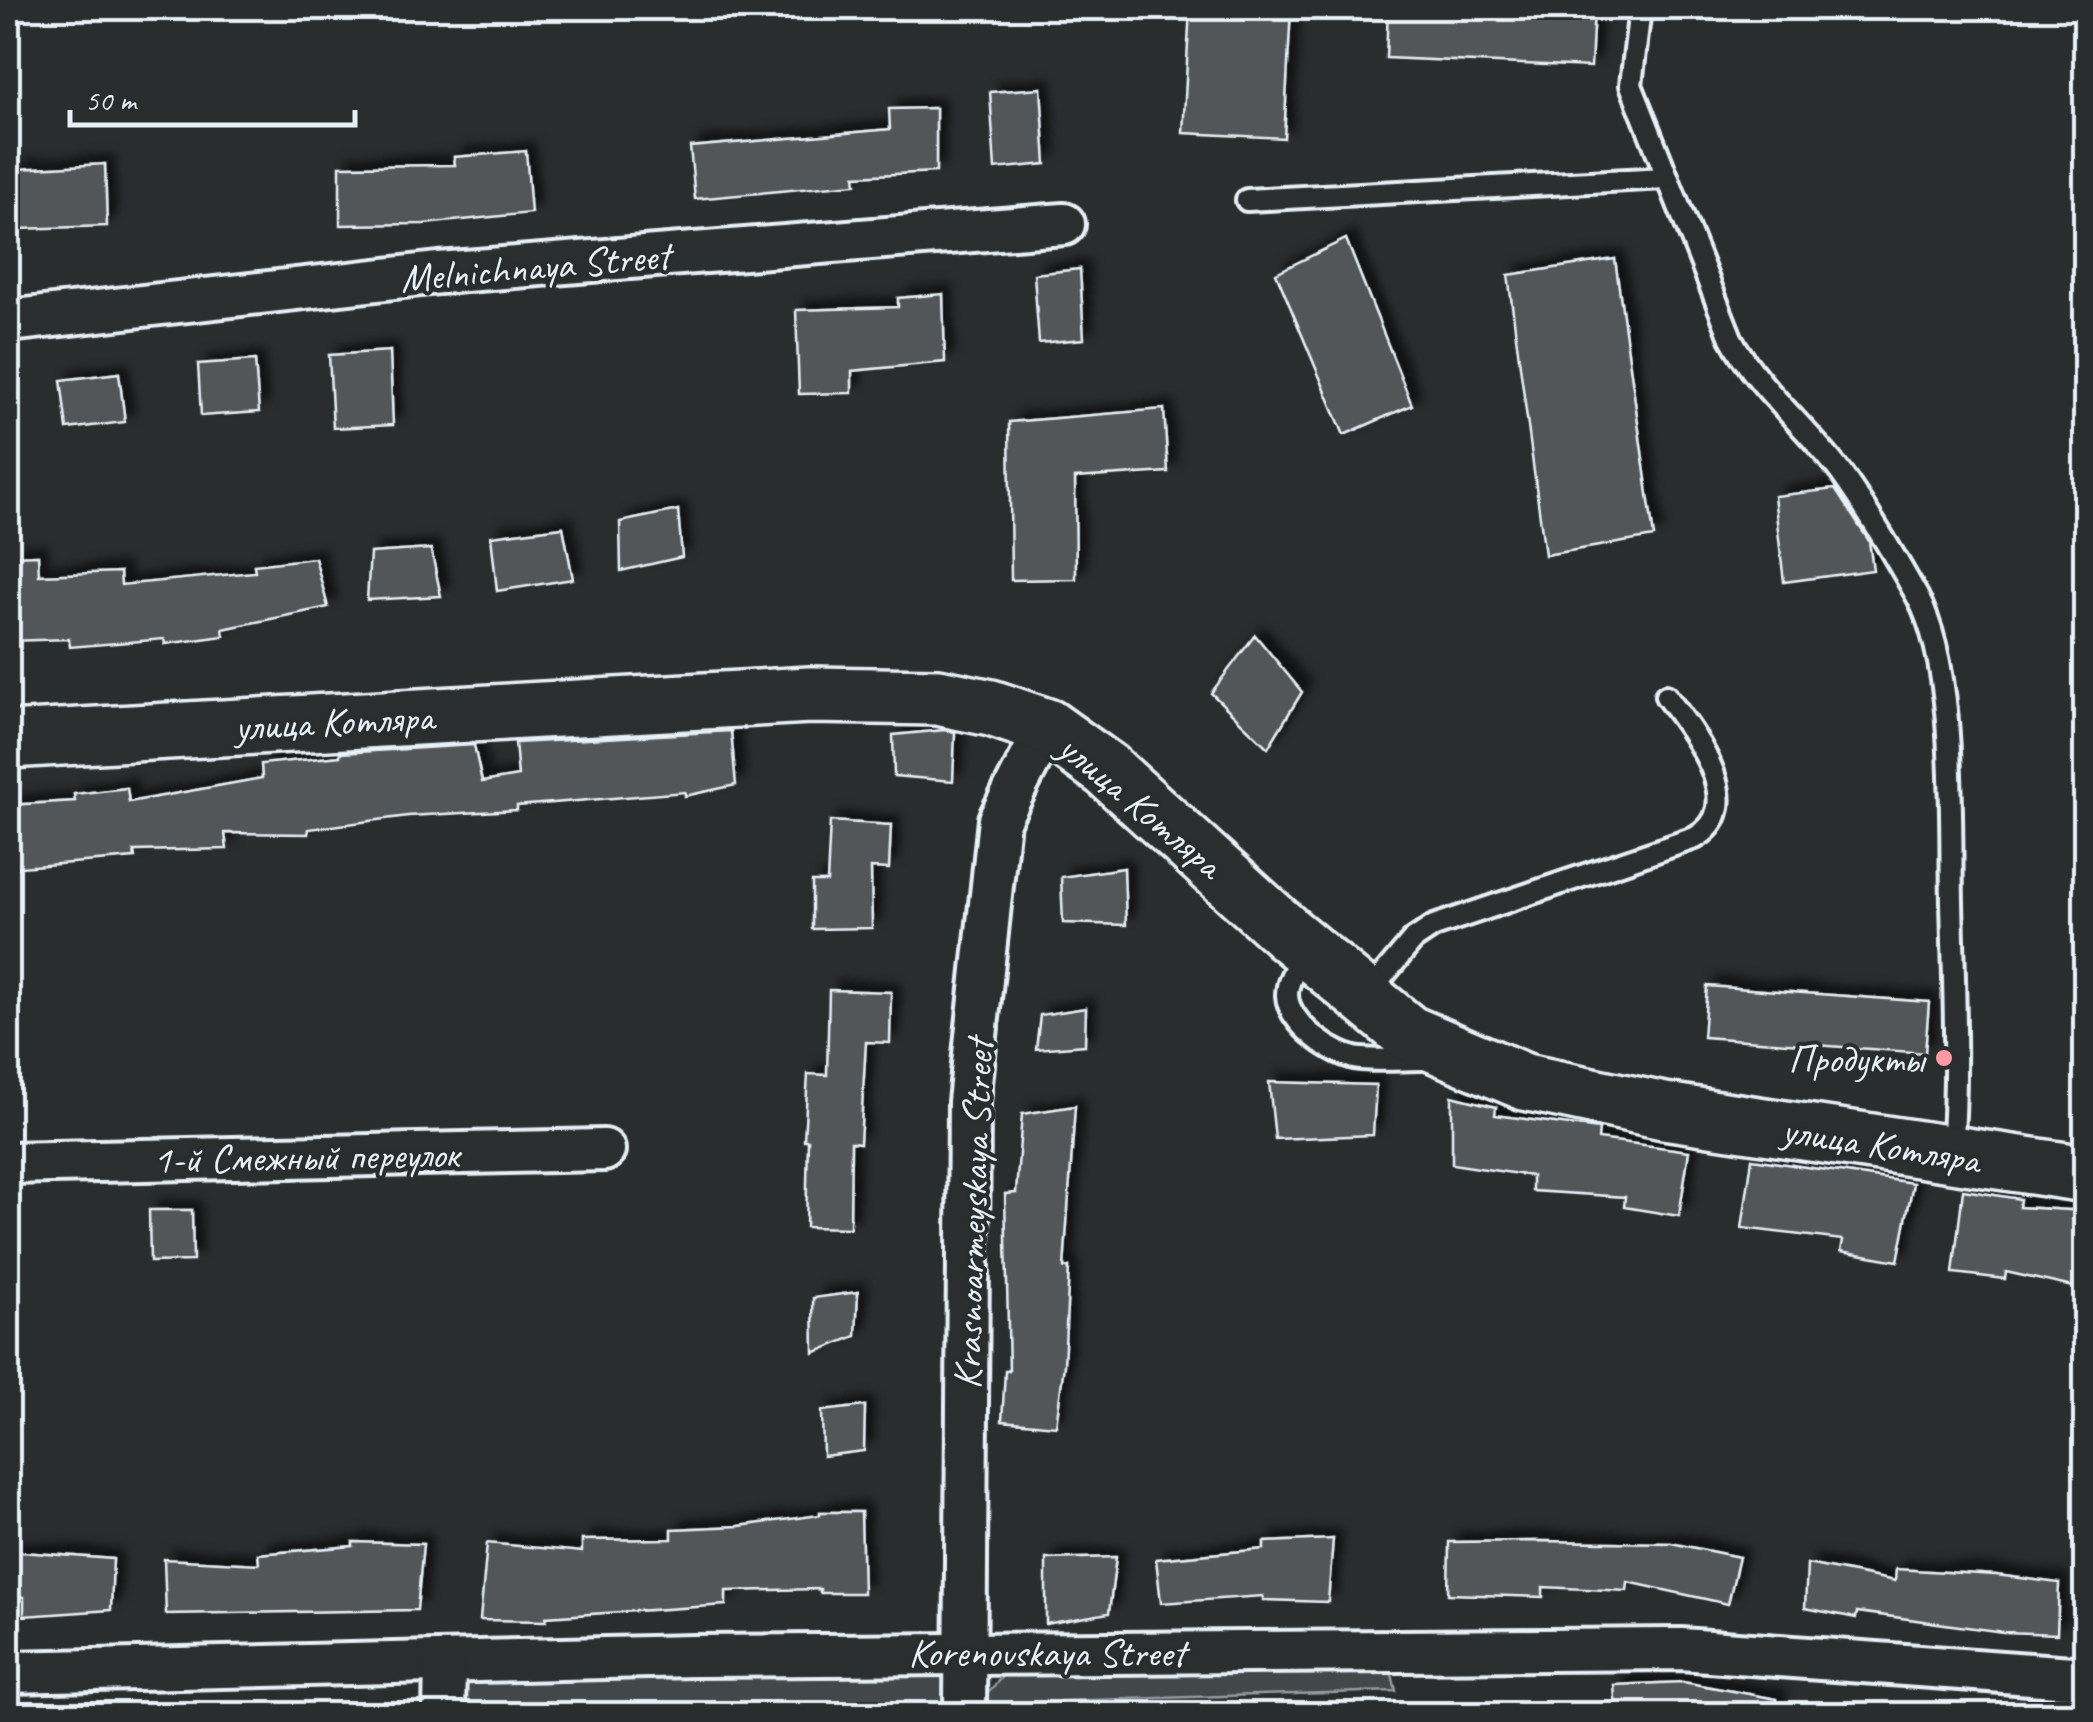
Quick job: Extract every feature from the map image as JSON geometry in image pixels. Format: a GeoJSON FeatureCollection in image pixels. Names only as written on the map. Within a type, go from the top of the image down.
{"type":"FeatureCollection","features":[{"type":"Feature","properties":{"kind":"main road","name":"улица Котляра"},"geometry":{"type":"LineString","coordinates":[[8,740],[858,694],[938,697],[991,708],[1047,727],[1108,770],[1306,950],[1408,1033],[1470,1060],[1525,1082],[1664,1111],[2086,1174]]}},
{"type":"Feature","properties":{"kind":"street","name":"Melnichnaya Street"},"geometry":{"type":"LineString","coordinates":[[8,322],[438,273],[1064,224]]}},
{"type":"Feature","properties":{"kind":"street","name":"Krasnoarmeyskaya Street"},"geometry":{"type":"LineString","coordinates":[[965,1714],[969,1102],[999,820],[1047,727]]}},
{"type":"Feature","properties":{"kind":"street","name":"1-й Смежный переулок"},"geometry":{"type":"LineString","coordinates":[[8,1163],[604,1150]]}},
{"type":"Feature","properties":{"kind":"street","name":"Korenovskaya Street"},"geometry":{"type":"LineString","coordinates":[[8,1672],[966,1652],[1682,1649],[2086,1678]]}},
{"type":"Feature","properties":{"kind":"street"},"geometry":{"type":"LineString","coordinates":[[444,1714],[445,1663]]}},
{"type":"Feature","properties":{"kind":"lane"},"geometry":{"type":"LineString","coordinates":[[1640,8],[1631,85],[1737,349],[1840,473],[1919,599],[1935,645],[1942,676],[1950,782],[1956,1096],[1952,1154]]}},
{"type":"Feature","properties":{"kind":"lane"},"geometry":{"type":"LineString","coordinates":[[1247,200],[1666,178]]}},
{"type":"Feature","properties":{"kind":"lane"},"geometry":{"type":"LineString","coordinates":[[1365,998],[1413,940],[1434,926],[1695,838],[1709,828],[1717,811],[1718,790],[1703,748],[1666,696]]}},
{"type":"Feature","properties":{"kind":"lane"},"geometry":{"type":"LineString","coordinates":[[1306,950],[1288,984],[1288,1006],[1306,1028],[1336,1051],[1359,1059],[1470,1060]]}},
{"type":"Feature","properties":{"kind":"shaded area"},"geometry":{"type":"Polygon","coordinates":[[[1390,1666],[1396,1691],[1060,1701],[1059,1714],[982,1714],[986,1695],[1006,1672],[1390,1666]]]}},
{"type":"Feature","properties":{"kind":"shaded area"},"geometry":{"type":"Polygon","coordinates":[[[934,1667],[945,1673],[953,1714],[458,1714],[463,1688],[474,1680],[934,1667]]]}},
{"type":"Feature","properties":{"kind":"building"},"geometry":{"type":"Polygon","coordinates":[[[1190,8],[1291,8],[1284,138],[1183,133],[1190,8]]]}},
{"type":"Feature","properties":{"kind":"building"},"geometry":{"type":"Polygon","coordinates":[[[1388,8],[1594,8],[1591,67],[1386,58],[1388,8]]]}},
{"type":"Feature","properties":{"kind":"building"},"geometry":{"type":"Polygon","coordinates":[[[1041,88],[1046,164],[995,169],[990,92],[1041,88]]]}},
{"type":"Feature","properties":{"kind":"building"},"geometry":{"type":"Polygon","coordinates":[[[936,108],[936,172],[855,176],[856,184],[695,199],[690,147],[890,129],[889,109],[936,108]]]}},
{"type":"Feature","properties":{"kind":"building"},"geometry":{"type":"Polygon","coordinates":[[[526,151],[531,213],[424,224],[340,225],[340,166],[455,165],[454,157],[526,151]]]}},
{"type":"Feature","properties":{"kind":"building"},"geometry":{"type":"Polygon","coordinates":[[[105,164],[107,226],[19,229],[17,169],[105,164]]]}},
{"type":"Feature","properties":{"kind":"building"},"geometry":{"type":"Polygon","coordinates":[[[1346,239],[1412,405],[1344,435],[1276,273],[1346,239]]]}},
{"type":"Feature","properties":{"kind":"building"},"geometry":{"type":"Polygon","coordinates":[[[1615,259],[1654,537],[1545,555],[1508,275],[1615,259]]]}},
{"type":"Feature","properties":{"kind":"building"},"geometry":{"type":"Polygon","coordinates":[[[1080,269],[1084,339],[1039,343],[1034,274],[1080,269]]]}},
{"type":"Feature","properties":{"kind":"building"},"geometry":{"type":"Polygon","coordinates":[[[943,294],[945,362],[852,371],[852,393],[799,394],[796,310],[898,307],[898,298],[943,294]]]}},
{"type":"Feature","properties":{"kind":"building"},"geometry":{"type":"Polygon","coordinates":[[[390,351],[393,425],[333,428],[329,355],[390,351]]]}},
{"type":"Feature","properties":{"kind":"building"},"geometry":{"type":"Polygon","coordinates":[[[255,360],[259,412],[201,416],[198,364],[255,360]]]}},
{"type":"Feature","properties":{"kind":"building"},"geometry":{"type":"Polygon","coordinates":[[[119,373],[125,422],[67,429],[61,380],[119,373]]]}},
{"type":"Feature","properties":{"kind":"building"},"geometry":{"type":"Polygon","coordinates":[[[1164,409],[1168,472],[1075,478],[1076,579],[1011,580],[1009,422],[1164,409]]]}},
{"type":"Feature","properties":{"kind":"building"},"geometry":{"type":"Polygon","coordinates":[[[1835,489],[1869,541],[1873,570],[1784,582],[1774,496],[1835,489]]]}},
{"type":"Feature","properties":{"kind":"building"},"geometry":{"type":"Polygon","coordinates":[[[678,510],[682,557],[621,571],[620,522],[678,510]]]}},
{"type":"Feature","properties":{"kind":"building"},"geometry":{"type":"Polygon","coordinates":[[[563,527],[573,579],[497,591],[491,536],[563,527]]]}},
{"type":"Feature","properties":{"kind":"building"},"geometry":{"type":"Polygon","coordinates":[[[431,549],[441,596],[367,600],[370,553],[431,549]]]}},
{"type":"Feature","properties":{"kind":"building"},"geometry":{"type":"Polygon","coordinates":[[[38,555],[39,575],[120,572],[121,585],[255,572],[254,565],[315,558],[328,607],[223,629],[224,636],[165,644],[164,639],[70,647],[69,639],[8,641],[8,556],[38,555]]]}},
{"type":"Feature","properties":{"kind":"building"},"geometry":{"type":"Polygon","coordinates":[[[1255,635],[1302,692],[1268,748],[1211,693],[1255,635]]]}},
{"type":"Feature","properties":{"kind":"building"},"geometry":{"type":"Polygon","coordinates":[[[731,731],[736,785],[685,796],[685,792],[517,806],[517,810],[408,816],[309,829],[308,834],[225,833],[227,849],[134,851],[135,858],[8,868],[8,805],[75,801],[74,794],[127,788],[129,802],[262,778],[261,764],[340,753],[474,745],[482,782],[518,776],[515,743],[731,731]]]}},
{"type":"Feature","properties":{"kind":"building"},"geometry":{"type":"Polygon","coordinates":[[[955,732],[953,781],[894,776],[893,735],[955,732]]]}},
{"type":"Feature","properties":{"kind":"building"},"geometry":{"type":"Polygon","coordinates":[[[830,821],[891,825],[889,869],[871,868],[872,928],[812,929],[812,882],[827,882],[830,821]]]}},
{"type":"Feature","properties":{"kind":"building"},"geometry":{"type":"Polygon","coordinates":[[[1124,868],[1126,925],[1063,923],[1061,877],[1124,868]]]}},
{"type":"Feature","properties":{"kind":"building"},"geometry":{"type":"Polygon","coordinates":[[[1707,986],[1929,1002],[1925,1053],[1703,1037],[1707,986]]]}},
{"type":"Feature","properties":{"kind":"building"},"geometry":{"type":"Polygon","coordinates":[[[829,990],[891,992],[890,1043],[866,1042],[860,1143],[851,1142],[850,1228],[806,1227],[808,1140],[804,1140],[808,1074],[827,1075],[829,990]]]}},
{"type":"Feature","properties":{"kind":"building"},"geometry":{"type":"Polygon","coordinates":[[[1086,1008],[1085,1045],[1036,1049],[1040,1015],[1086,1008]]]}},
{"type":"Feature","properties":{"kind":"building"},"geometry":{"type":"Polygon","coordinates":[[[1269,1082],[1376,1085],[1373,1135],[1275,1139],[1269,1082]]]}},
{"type":"Feature","properties":{"kind":"building"},"geometry":{"type":"Polygon","coordinates":[[[1452,1096],[1496,1107],[1495,1115],[1599,1129],[1598,1139],[1689,1151],[1679,1216],[1624,1207],[1625,1197],[1532,1191],[1532,1176],[1452,1164],[1452,1096]]]}},
{"type":"Feature","properties":{"kind":"building"},"geometry":{"type":"Polygon","coordinates":[[[1075,1106],[1064,1268],[1069,1267],[1064,1365],[1056,1426],[1002,1421],[1005,1371],[1009,1371],[1005,1194],[1016,1193],[1022,1114],[1075,1106]]]}},
{"type":"Feature","properties":{"kind":"building"},"geometry":{"type":"Polygon","coordinates":[[[1752,1159],[1913,1183],[1898,1261],[1841,1251],[1843,1240],[1742,1228],[1752,1159]]]}},
{"type":"Feature","properties":{"kind":"building"},"geometry":{"type":"Polygon","coordinates":[[[1963,1190],[2020,1199],[2019,1207],[2086,1211],[2086,1290],[2006,1272],[2005,1279],[1953,1273],[1963,1190]]]}},
{"type":"Feature","properties":{"kind":"building"},"geometry":{"type":"Polygon","coordinates":[[[149,1210],[192,1210],[193,1261],[150,1262],[149,1210]]]}},
{"type":"Feature","properties":{"kind":"building"},"geometry":{"type":"Polygon","coordinates":[[[858,1292],[856,1336],[814,1353],[813,1298],[858,1292]]]}},
{"type":"Feature","properties":{"kind":"building"},"geometry":{"type":"Polygon","coordinates":[[[865,1406],[864,1451],[823,1456],[822,1411],[865,1406]]]}},
{"type":"Feature","properties":{"kind":"building"},"geometry":{"type":"Polygon","coordinates":[[[820,1512],[861,1512],[863,1593],[820,1593],[820,1589],[726,1591],[726,1605],[546,1617],[546,1621],[480,1620],[487,1543],[582,1552],[582,1540],[672,1539],[672,1529],[739,1526],[820,1512]]]}},
{"type":"Feature","properties":{"kind":"building"},"geometry":{"type":"Polygon","coordinates":[[[1333,1539],[1328,1602],[1263,1600],[1263,1596],[1161,1603],[1156,1559],[1264,1549],[1264,1542],[1333,1539]]]}},
{"type":"Feature","properties":{"kind":"building"},"geometry":{"type":"Polygon","coordinates":[[[353,1542],[423,1544],[417,1610],[166,1614],[164,1559],[259,1564],[258,1554],[353,1546],[353,1542]]]}},
{"type":"Feature","properties":{"kind":"building"},"geometry":{"type":"Polygon","coordinates":[[[1449,1542],[1671,1543],[1739,1557],[1728,1604],[1628,1582],[1627,1591],[1543,1587],[1543,1597],[1448,1594],[1449,1542]]]}},
{"type":"Feature","properties":{"kind":"building"},"geometry":{"type":"Polygon","coordinates":[[[8,1551],[113,1559],[111,1610],[24,1616],[24,1597],[8,1597],[8,1551]]]}},
{"type":"Feature","properties":{"kind":"building"},"geometry":{"type":"Polygon","coordinates":[[[1116,1557],[1109,1613],[1046,1624],[1046,1559],[1116,1557]]]}},
{"type":"Feature","properties":{"kind":"building"},"geometry":{"type":"Polygon","coordinates":[[[1807,1564],[1895,1581],[1896,1569],[2059,1583],[2057,1634],[2003,1632],[1857,1612],[1856,1618],[1805,1608],[1807,1564]]]}},
{"type":"Feature","properties":{"kind":"building"},"geometry":{"type":"Polygon","coordinates":[[[1683,1682],[1777,1699],[1776,1714],[1616,1714],[1614,1685],[1683,1682]]]}},
{"type":"Feature","properties":{"kind":"place","name":"Продукты"},"geometry":{"type":"Point","coordinates":[1944,1058]}}]}
